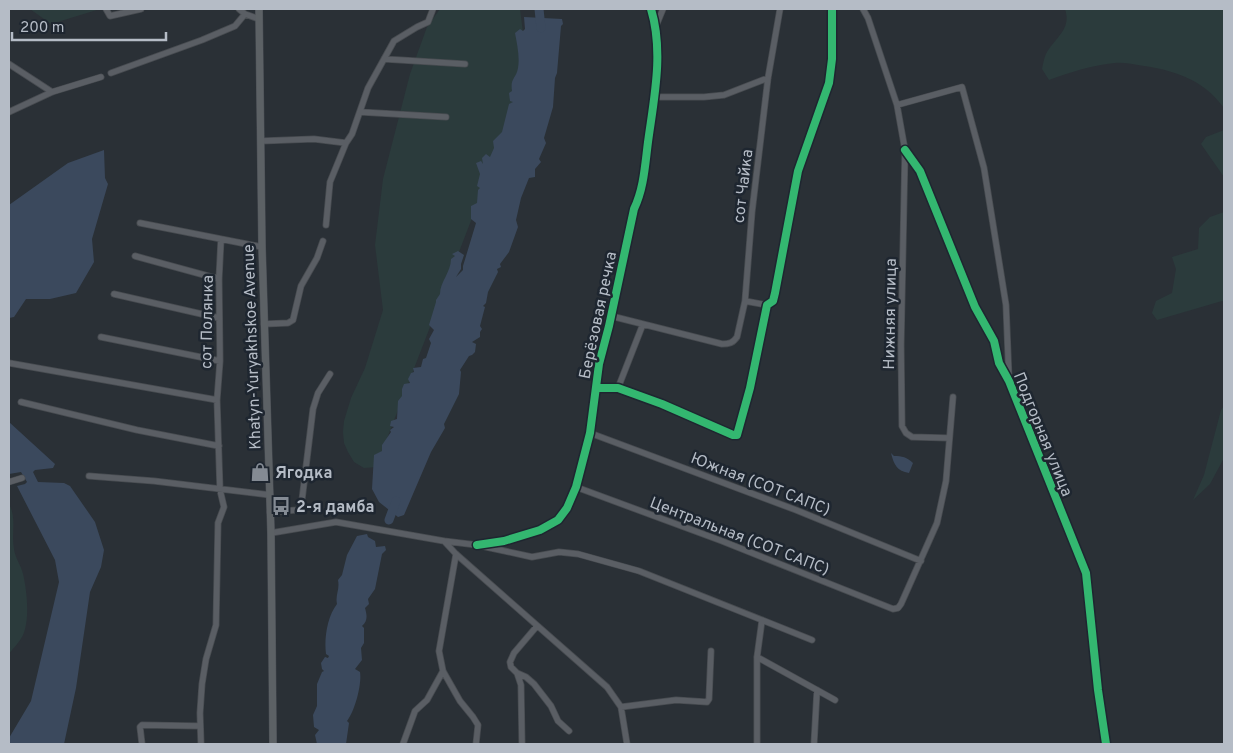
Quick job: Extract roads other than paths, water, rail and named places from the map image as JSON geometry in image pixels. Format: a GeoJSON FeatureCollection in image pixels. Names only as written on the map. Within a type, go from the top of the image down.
{"type":"FeatureCollection","features":[{"type":"Feature","properties":{"kind":"main road","name":"Khatyn-Yuryakhskoe Avenue"},"geometry":{"type":"LineString","coordinates":[[259,9],[262,247],[271,533],[273,744]]}},
{"type":"Feature","properties":{"kind":"street"},"geometry":{"type":"LineString","coordinates":[[106,9],[110,16],[141,9]]}},
{"type":"Feature","properties":{"kind":"street"},"geometry":{"type":"LineString","coordinates":[[239,9],[245,14],[259,19]]}},
{"type":"Feature","properties":{"kind":"street"},"geometry":{"type":"LineString","coordinates":[[326,225],[330,182],[346,143],[352,134],[368,88],[394,42],[416,27],[428,22],[433,9]]}},
{"type":"Feature","properties":{"kind":"street"},"geometry":{"type":"LineString","coordinates":[[651,9],[656,26]]}},
{"type":"Feature","properties":{"kind":"street"},"geometry":{"type":"LineString","coordinates":[[656,26],[663,9]]}},
{"type":"Feature","properties":{"kind":"street","name":"сот Чайка"},"geometry":{"type":"LineString","coordinates":[[643,324],[722,344],[734,342],[737,337],[745,301],[752,212],[768,78],[780,9]]}},
{"type":"Feature","properties":{"kind":"street"},"geometry":{"type":"LineString","coordinates":[[745,301],[766,305],[772,301],[775,293],[798,171],[829,83],[832,59],[832,9]]}},
{"type":"Feature","properties":{"kind":"street","name":"Нижняя улица"},"geometry":{"type":"LineString","coordinates":[[863,9],[868,18],[897,104],[905,150],[901,345],[902,426],[906,433],[912,437],[949,438]]}},
{"type":"Feature","properties":{"kind":"street"},"geometry":{"type":"LineString","coordinates":[[111,74],[235,26],[245,14]]}},
{"type":"Feature","properties":{"kind":"street","name":"Берёзовая речка"},"geometry":{"type":"LineString","coordinates":[[477,545],[540,530],[558,520],[567,508],[576,487],[590,433],[599,364],[634,209],[641,194],[655,97],[658,56],[656,26]]}},
{"type":"Feature","properties":{"kind":"street"},"geometry":{"type":"LineString","coordinates":[[384,59],[465,64]]}},
{"type":"Feature","properties":{"kind":"street"},"geometry":{"type":"LineString","coordinates":[[9,64],[52,92]]}},
{"type":"Feature","properties":{"kind":"street"},"geometry":{"type":"LineString","coordinates":[[9,112],[52,92],[101,77]]}},
{"type":"Feature","properties":{"kind":"street"},"geometry":{"type":"LineString","coordinates":[[655,97],[724,95],[768,78]]}},
{"type":"Feature","properties":{"kind":"street"},"geometry":{"type":"LineString","coordinates":[[897,104],[962,87],[984,168],[1006,314],[1009,381]]}},
{"type":"Feature","properties":{"kind":"street"},"geometry":{"type":"LineString","coordinates":[[360,112],[446,117]]}},
{"type":"Feature","properties":{"kind":"street"},"geometry":{"type":"LineString","coordinates":[[261,141],[314,139],[346,143]]}},
{"type":"Feature","properties":{"kind":"street","name":"Подгорная улица"},"geometry":{"type":"LineString","coordinates":[[905,150],[920,170],[975,307],[994,341],[999,363],[1009,381],[1086,573],[1098,690],[1106,744]]}},
{"type":"Feature","properties":{"kind":"street"},"geometry":{"type":"LineString","coordinates":[[140,223],[262,247]]}},
{"type":"Feature","properties":{"kind":"street","name":"сот Полянка"},"geometry":{"type":"LineString","coordinates":[[201,744],[201,703],[206,659],[216,625],[218,523],[224,507],[220,490],[217,400],[220,361],[218,318],[221,239]]}},
{"type":"Feature","properties":{"kind":"street"},"geometry":{"type":"LineString","coordinates":[[264,324],[288,323],[293,320],[301,286],[317,258],[323,241]]}},
{"type":"Feature","properties":{"kind":"street"},"geometry":{"type":"LineString","coordinates":[[135,256],[219,279]]}},
{"type":"Feature","properties":{"kind":"street"},"geometry":{"type":"LineString","coordinates":[[114,294],[218,318]]}},
{"type":"Feature","properties":{"kind":"street"},"geometry":{"type":"LineString","coordinates":[[596,388],[618,388],[736,435],[750,388],[766,305]]}},
{"type":"Feature","properties":{"kind":"street"},"geometry":{"type":"LineString","coordinates":[[611,316],[643,324],[618,388]]}},
{"type":"Feature","properties":{"kind":"street"},"geometry":{"type":"LineString","coordinates":[[101,337],[220,361]]}},
{"type":"Feature","properties":{"kind":"street"},"geometry":{"type":"LineString","coordinates":[[9,363],[217,400]]}},
{"type":"Feature","properties":{"kind":"street"},"geometry":{"type":"LineString","coordinates":[[270,512],[298,510],[301,508],[314,409],[318,393],[330,374]]}},
{"type":"Feature","properties":{"kind":"street"},"geometry":{"type":"LineString","coordinates":[[920,561],[937,523],[946,481],[953,396]]}},
{"type":"Feature","properties":{"kind":"street"},"geometry":{"type":"LineString","coordinates":[[22,402],[137,430],[219,446]]}},
{"type":"Feature","properties":{"kind":"street","name":"Южная (СОТ САПС)"},"geometry":{"type":"LineString","coordinates":[[590,433],[805,514],[920,561]]}},
{"type":"Feature","properties":{"kind":"street"},"geometry":{"type":"LineString","coordinates":[[90,476],[154,481],[270,495]]}},
{"type":"Feature","properties":{"kind":"street"},"geometry":{"type":"LineString","coordinates":[[9,482],[22,478]]}},
{"type":"Feature","properties":{"kind":"street","name":"Центральная (СОТ САПС)"},"geometry":{"type":"LineString","coordinates":[[576,487],[722,541],[894,609],[898,608],[901,604],[920,561]]}},
{"type":"Feature","properties":{"kind":"street"},"geometry":{"type":"LineString","coordinates":[[271,533],[336,522],[444,542],[477,545],[532,557],[559,552],[578,554],[639,571],[812,640]]}},
{"type":"Feature","properties":{"kind":"street"},"geometry":{"type":"LineString","coordinates":[[444,542],[607,688],[621,707],[627,744]]}},
{"type":"Feature","properties":{"kind":"street"},"geometry":{"type":"LineString","coordinates":[[456,554],[439,651],[443,671],[460,701],[478,725],[476,744]]}},
{"type":"Feature","properties":{"kind":"street"},"geometry":{"type":"LineString","coordinates":[[757,744],[757,657],[762,620]]}},
{"type":"Feature","properties":{"kind":"street"},"geometry":{"type":"LineString","coordinates":[[537,626],[512,657],[511,667],[534,684],[551,706],[558,721],[569,731]]}},
{"type":"Feature","properties":{"kind":"street"},"geometry":{"type":"LineString","coordinates":[[621,707],[676,700],[707,702],[709,700],[710,651]]}},
{"type":"Feature","properties":{"kind":"street"},"geometry":{"type":"LineString","coordinates":[[757,657],[835,700]]}},
{"type":"Feature","properties":{"kind":"street"},"geometry":{"type":"LineString","coordinates":[[403,744],[415,711],[427,700],[443,671]]}},
{"type":"Feature","properties":{"kind":"street"},"geometry":{"type":"LineString","coordinates":[[517,673],[522,696],[522,744]]}},
{"type":"Feature","properties":{"kind":"street"},"geometry":{"type":"LineString","coordinates":[[814,744],[817,690]]}},
{"type":"Feature","properties":{"kind":"street"},"geometry":{"type":"LineString","coordinates":[[142,744],[140,731],[142,725],[200,726]]}},
{"type":"Feature","properties":{"kind":"water"},"geometry":{"type":"Polygon","coordinates":[[[524,17],[562,19],[563,24],[561,26],[553,107],[544,138],[546,143],[539,159],[541,162],[535,169],[535,177],[529,178],[521,198],[516,220],[518,227],[509,252],[500,264],[501,267],[497,269],[498,272],[488,292],[486,303],[483,306],[485,307],[480,326],[482,329],[480,337],[472,342],[476,344],[475,352],[469,356],[460,370],[459,394],[404,515],[398,517],[379,502],[372,489],[374,455],[382,451],[382,445],[391,432],[390,430],[394,427],[390,426],[391,421],[397,419],[398,401],[402,396],[404,384],[410,383],[408,379],[411,373],[414,372],[413,368],[421,367],[423,359],[426,358],[431,343],[429,339],[434,330],[429,325],[436,300],[451,264],[451,259],[455,256],[452,254],[458,251],[464,255],[461,269],[456,277],[463,270],[476,223],[471,219],[471,206],[477,203],[478,190],[480,188],[477,186],[480,174],[476,163],[481,161],[483,164],[482,158],[486,154],[490,157],[494,148],[493,141],[502,132],[509,104],[513,102],[510,101],[509,93],[512,91],[512,81],[517,72],[519,59],[515,33],[520,29],[523,31],[525,29],[524,17]]]}},
{"type":"Feature","properties":{"kind":"water"},"geometry":{"type":"Polygon","coordinates":[[[104,150],[105,178],[108,184],[92,239],[94,262],[76,293],[50,299],[26,299],[14,317],[9,318],[9,205],[68,163],[104,150]]]}},
{"type":"Feature","properties":{"kind":"water"},"geometry":{"type":"Polygon","coordinates":[[[9,422],[55,464],[53,468],[35,470],[33,472],[38,482],[64,483],[70,486],[95,522],[104,550],[101,567],[90,592],[76,688],[64,744],[9,744],[9,738],[31,701],[59,582],[55,560],[17,486],[27,482],[21,472],[9,474],[9,422]]]}},
{"type":"Feature","properties":{"kind":"water"},"geometry":{"type":"Polygon","coordinates":[[[891,453],[894,456],[906,458],[913,463],[909,473],[897,467],[891,453]]]}},
{"type":"Feature","properties":{"kind":"water"},"geometry":{"type":"Polygon","coordinates":[[[367,534],[368,537],[375,541],[376,547],[385,546],[386,550],[382,554],[375,589],[368,599],[369,604],[365,608],[366,618],[362,626],[364,628],[364,643],[361,648],[362,660],[355,669],[360,672],[360,683],[353,711],[347,721],[349,723],[346,744],[317,744],[315,735],[319,730],[314,727],[313,715],[317,706],[317,684],[324,671],[321,663],[325,657],[328,658],[329,656],[326,654],[325,642],[331,615],[337,604],[338,580],[342,575],[347,555],[357,536],[367,534]]]}},
{"type":"Feature","properties":{"kind":"waterway"},"geometry":{"type":"LineString","coordinates":[[539,9],[541,28]]}},
{"type":"Feature","properties":{"kind":"waterway"},"geometry":{"type":"LineString","coordinates":[[389,520],[396,501]]}},
{"type":"Feature","properties":{"kind":"place","name":"Ягодка"},"geometry":{"type":"Point","coordinates":[260,472]}},
{"type":"Feature","properties":{"kind":"place","name":"2-я дамба"},"geometry":{"type":"Point","coordinates":[281,506]}}]}
